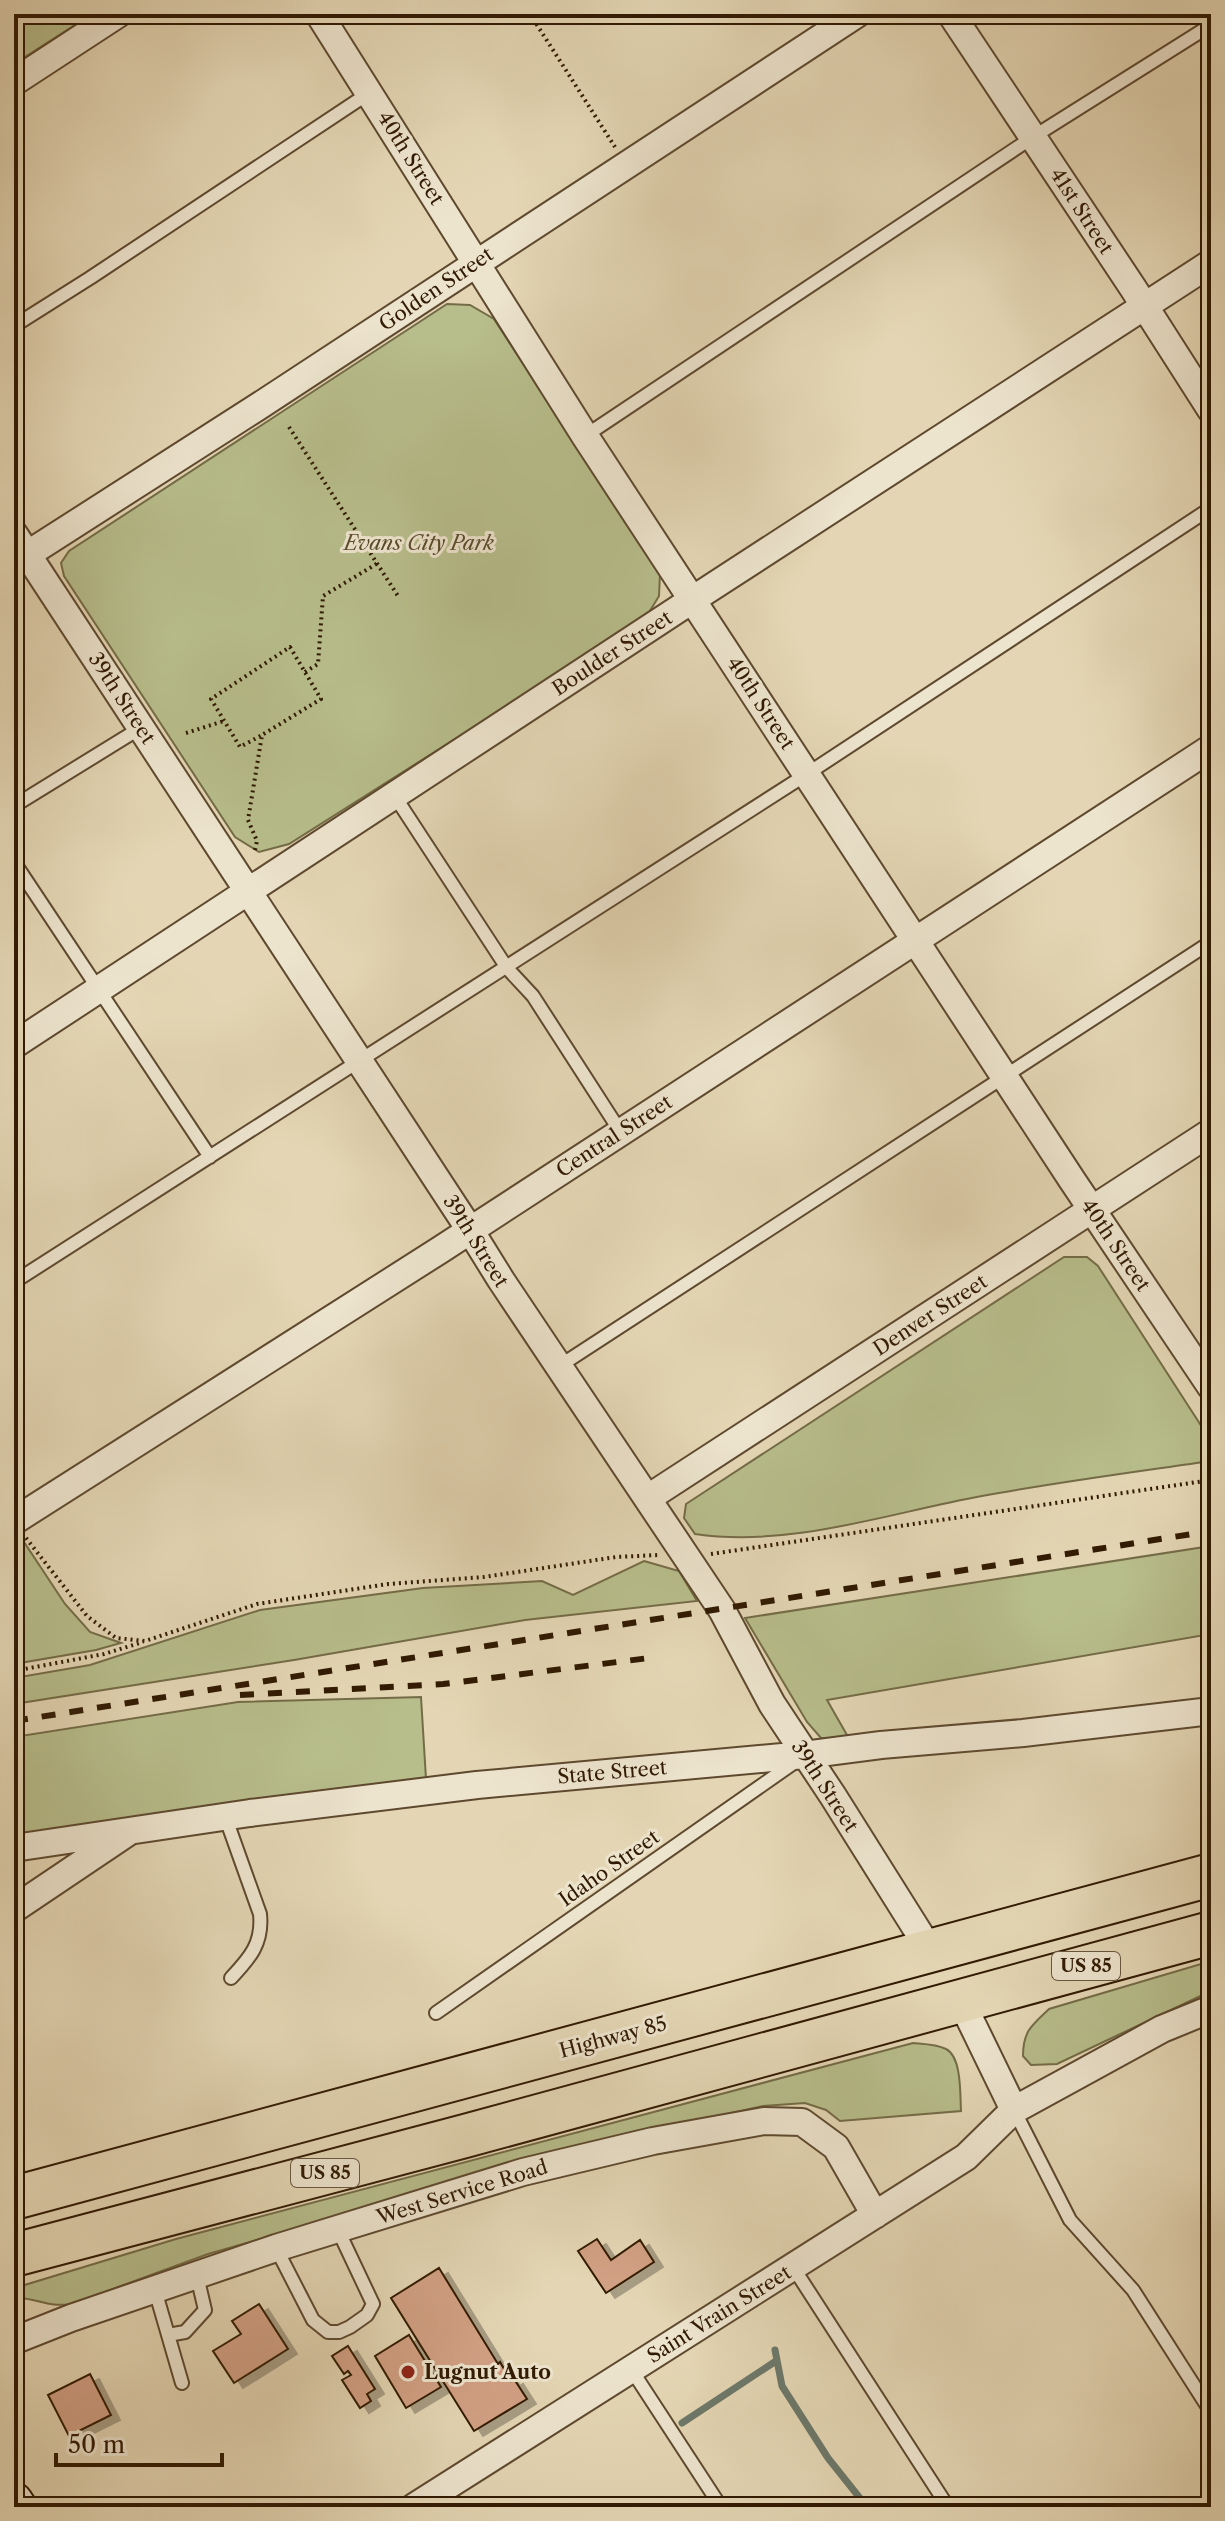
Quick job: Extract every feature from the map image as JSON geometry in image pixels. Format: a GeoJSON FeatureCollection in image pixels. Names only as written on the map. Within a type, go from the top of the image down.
{"type":"FeatureCollection","features":[{"type":"Feature","properties":{"kind":"highway","name":"Highway 85"},"geometry":{"type":"LineString","coordinates":[[14,2198],[1211,1875]]}},
{"type":"Feature","properties":{"kind":"highway","name":"US 85"},"geometry":{"type":"LineString","coordinates":[[14,2255],[1211,1933]]}},
{"type":"Feature","properties":{"kind":"highway"},"geometry":{"type":"LineString","coordinates":[[14,2280],[138,2241],[169,2214]]}},
{"type":"Feature","properties":{"kind":"main road"},"geometry":{"type":"LineString","coordinates":[[14,2501],[18,2507]]}},
{"type":"Feature","properties":{"kind":"street"},"geometry":{"type":"LineString","coordinates":[[14,82],[118,14]]}},
{"type":"Feature","properties":{"kind":"street","name":"40th Street"},"geometry":{"type":"LineString","coordinates":[[319,14],[585,436],[1003,1076],[1211,1387]]}},
{"type":"Feature","properties":{"kind":"street","name":"Golden Street"},"geometry":{"type":"LineString","coordinates":[[18,550],[256,408],[857,14]]}},
{"type":"Feature","properties":{"kind":"street","name":"41st Street"},"geometry":{"type":"LineString","coordinates":[[951,14],[1211,410]]}},
{"type":"Feature","properties":{"kind":"street","name":"Boulder Street"},"geometry":{"type":"LineString","coordinates":[[14,1045],[1211,263]]}},
{"type":"Feature","properties":{"kind":"street","name":"39th Street"},"geometry":{"type":"LineString","coordinates":[[18,550],[142,727],[558,1367],[722,1610],[772,1704],[931,1952]]}},
{"type":"Feature","properties":{"kind":"street","name":"Central Street"},"geometry":{"type":"LineString","coordinates":[[18,1527],[620,1131],[1211,748]]}},
{"type":"Feature","properties":{"kind":"street","name":"Denver Street"},"geometry":{"type":"LineString","coordinates":[[648,1498],[1211,1132]]}},
{"type":"Feature","properties":{"kind":"street","name":"State Street"},"geometry":{"type":"LineString","coordinates":[[14,1848],[134,1828],[492,1784],[1023,1733],[1211,1711]]}},
{"type":"Feature","properties":{"kind":"street"},"geometry":{"type":"LineString","coordinates":[[14,1909],[134,1828]]}},
{"type":"Feature","properties":{"kind":"street"},"geometry":{"type":"LineString","coordinates":[[960,1999],[1014,2110]]}},
{"type":"Feature","properties":{"kind":"street","name":"Saint Vrain Street"},"geometry":{"type":"LineString","coordinates":[[414,2507],[966,2157],[1014,2110],[1162,2029],[1211,2009]]}},
{"type":"Feature","properties":{"kind":"street","name":"West Service Road"},"geometry":{"type":"LineString","coordinates":[[18,2339],[276,2248],[523,2172],[653,2141],[764,2121],[802,2122],[836,2147],[875,2215]]}},
{"type":"Feature","properties":{"kind":"lane"},"geometry":{"type":"LineString","coordinates":[[585,436],[1033,137],[1211,25]]}},
{"type":"Feature","properties":{"kind":"lane"},"geometry":{"type":"LineString","coordinates":[[14,326],[369,92]]}},
{"type":"Feature","properties":{"kind":"lane"},"geometry":{"type":"LineString","coordinates":[[14,1282],[507,968],[1211,508]]}},
{"type":"Feature","properties":{"kind":"lane"},"geometry":{"type":"LineString","coordinates":[[14,806],[142,727]]}},
{"type":"Feature","properties":{"kind":"lane"},"geometry":{"type":"LineString","coordinates":[[394,795],[507,968],[533,996],[620,1131]]}},
{"type":"Feature","properties":{"kind":"lane"},"geometry":{"type":"LineString","coordinates":[[14,862],[210,1157]]}},
{"type":"Feature","properties":{"kind":"lane"},"geometry":{"type":"LineString","coordinates":[[558,1367],[1211,942]]}},
{"type":"Feature","properties":{"kind":"lane","name":"Idaho Street"},"geometry":{"type":"LineString","coordinates":[[436,2013],[804,1755]]}},
{"type":"Feature","properties":{"kind":"lane"},"geometry":{"type":"LineString","coordinates":[[225,1816],[260,1914],[262,1930],[258,1946],[231,1978]]}},
{"type":"Feature","properties":{"kind":"lane"},"geometry":{"type":"LineString","coordinates":[[1014,2110],[1070,2220],[1133,2290],[1211,2412]]}},
{"type":"Feature","properties":{"kind":"lane"},"geometry":{"type":"LineString","coordinates":[[276,2248],[313,2320],[328,2332],[339,2332],[367,2315],[373,2304],[338,2230]]}},
{"type":"Feature","properties":{"kind":"lane"},"geometry":{"type":"LineString","coordinates":[[793,2267],[948,2507]]}},
{"type":"Feature","properties":{"kind":"lane"},"geometry":{"type":"LineString","coordinates":[[168,2335],[185,2332],[205,2310],[197,2276]]}},
{"type":"Feature","properties":{"kind":"lane"},"geometry":{"type":"LineString","coordinates":[[155,2290],[182,2383]]}},
{"type":"Feature","properties":{"kind":"lane"},"geometry":{"type":"LineString","coordinates":[[631,2369],[721,2507]]}},
{"type":"Feature","properties":{"kind":"path"},"geometry":{"type":"LineString","coordinates":[[530,14],[626,164]]}},
{"type":"Feature","properties":{"kind":"path"},"geometry":{"type":"LineString","coordinates":[[289,427],[398,596]]}},
{"type":"Feature","properties":{"kind":"path"},"geometry":{"type":"LineString","coordinates":[[305,672],[318,664],[323,596],[378,563]]}},
{"type":"Feature","properties":{"kind":"path"},"geometry":{"type":"LineString","coordinates":[[290,647],[305,672],[321,699],[240,747],[211,699],[290,647]]}},
{"type":"Feature","properties":{"kind":"path"},"geometry":{"type":"LineString","coordinates":[[186,733],[224,721]]}},
{"type":"Feature","properties":{"kind":"path"},"geometry":{"type":"LineString","coordinates":[[255,850],[257,841],[248,820],[262,735]]}},
{"type":"Feature","properties":{"kind":"path"},"geometry":{"type":"LineString","coordinates":[[14,1671],[104,1654],[257,1604],[388,1584],[484,1577],[616,1557],[722,1554],[1211,1480]]}},
{"type":"Feature","properties":{"kind":"path"},"geometry":{"type":"LineString","coordinates":[[18,1527],[87,1616],[116,1638],[145,1641]]}},
{"type":"Feature","properties":{"kind":"green space"},"geometry":{"type":"Polygon","coordinates":[[[14,14],[92,14],[14,64],[14,14]]]}},
{"type":"Feature","properties":{"kind":"green space","name":"Evans City Park"},"geometry":{"type":"Polygon","coordinates":[[[447,304],[470,305],[494,319],[660,574],[659,596],[645,619],[289,844],[259,852],[235,837],[64,576],[61,563],[69,551],[447,304]]]}},
{"type":"Feature","properties":{"kind":"green space"},"geometry":{"type":"Polygon","coordinates":[[[1064,1257],[1087,1257],[1098,1266],[1211,1441],[1211,1461],[1011,1491],[803,1533],[731,1537],[695,1534],[684,1518],[686,1504],[1064,1257]]]}},
{"type":"Feature","properties":{"kind":"green space"},"geometry":{"type":"Polygon","coordinates":[[[24,1542],[65,1604],[90,1632],[121,1643],[14,1664],[14,1548],[24,1542]]]}},
{"type":"Feature","properties":{"kind":"green space"},"geometry":{"type":"Polygon","coordinates":[[[1211,1546],[1211,1634],[827,1700],[851,1742],[821,1738],[807,1722],[745,1618],[1211,1546]]]}},
{"type":"Feature","properties":{"kind":"green space"},"geometry":{"type":"Polygon","coordinates":[[[644,1561],[679,1571],[697,1601],[525,1620],[14,1704],[14,1678],[90,1665],[260,1610],[423,1588],[542,1581],[573,1595],[644,1561]]]}},
{"type":"Feature","properties":{"kind":"green space"},"geometry":{"type":"Polygon","coordinates":[[[421,1697],[426,1779],[14,1837],[14,1737],[238,1702],[421,1697]]]}},
{"type":"Feature","properties":{"kind":"green space"},"geometry":{"type":"Polygon","coordinates":[[[1211,1961],[1211,1991],[1057,2064],[1031,2065],[1023,2056],[1030,2029],[1049,2009],[1211,1961]]]}},
{"type":"Feature","properties":{"kind":"green space"},"geometry":{"type":"Polygon","coordinates":[[[913,2043],[938,2046],[951,2053],[959,2077],[961,2111],[840,2121],[826,2110],[805,2103],[763,2106],[573,2149],[208,2254],[72,2304],[55,2305],[14,2298],[14,2289],[18,2287],[176,2239],[913,2043]]]}},
{"type":"Feature","properties":{"kind":"building"},"geometry":{"type":"Polygon","coordinates":[[[597,2239],[611,2260],[640,2240],[654,2262],[606,2293],[578,2251],[597,2239]]]}},
{"type":"Feature","properties":{"kind":"building"},"geometry":{"type":"Polygon","coordinates":[[[439,2268],[498,2364],[500,2362],[527,2399],[474,2431],[391,2298],[439,2268]]]}},
{"type":"Feature","properties":{"kind":"building"},"geometry":{"type":"Polygon","coordinates":[[[259,2304],[288,2349],[234,2383],[213,2351],[241,2334],[232,2321],[259,2304]]]}},
{"type":"Feature","properties":{"kind":"building","name":"Lugnut Auto"},"geometry":{"type":"Polygon","coordinates":[[[409,2335],[441,2387],[406,2408],[375,2356],[409,2335]]]}},
{"type":"Feature","properties":{"kind":"building"},"geometry":{"type":"Polygon","coordinates":[[[348,2346],[375,2389],[367,2394],[371,2401],[360,2408],[342,2380],[351,2375],[348,2371],[344,2374],[332,2356],[348,2346]]]}},
{"type":"Feature","properties":{"kind":"building"},"geometry":{"type":"Polygon","coordinates":[[[90,2374],[111,2415],[69,2436],[48,2395],[90,2374]]]}},
{"type":"Feature","properties":{"kind":"waterway"},"geometry":{"type":"LineString","coordinates":[[775,2350],[782,2386],[828,2458],[867,2507]]}},
{"type":"Feature","properties":{"kind":"waterway"},"geometry":{"type":"LineString","coordinates":[[682,2423],[776,2361]]}},
{"type":"Feature","properties":{"kind":"railway"},"geometry":{"type":"LineString","coordinates":[[14,1721],[1211,1531]]}},
{"type":"Feature","properties":{"kind":"railway"},"geometry":{"type":"LineString","coordinates":[[240,1695],[443,1684],[657,1657]]}},
{"type":"Feature","properties":{"kind":"place","name":"Lugnut Auto"},"geometry":{"type":"Point","coordinates":[408,2372]}}]}
